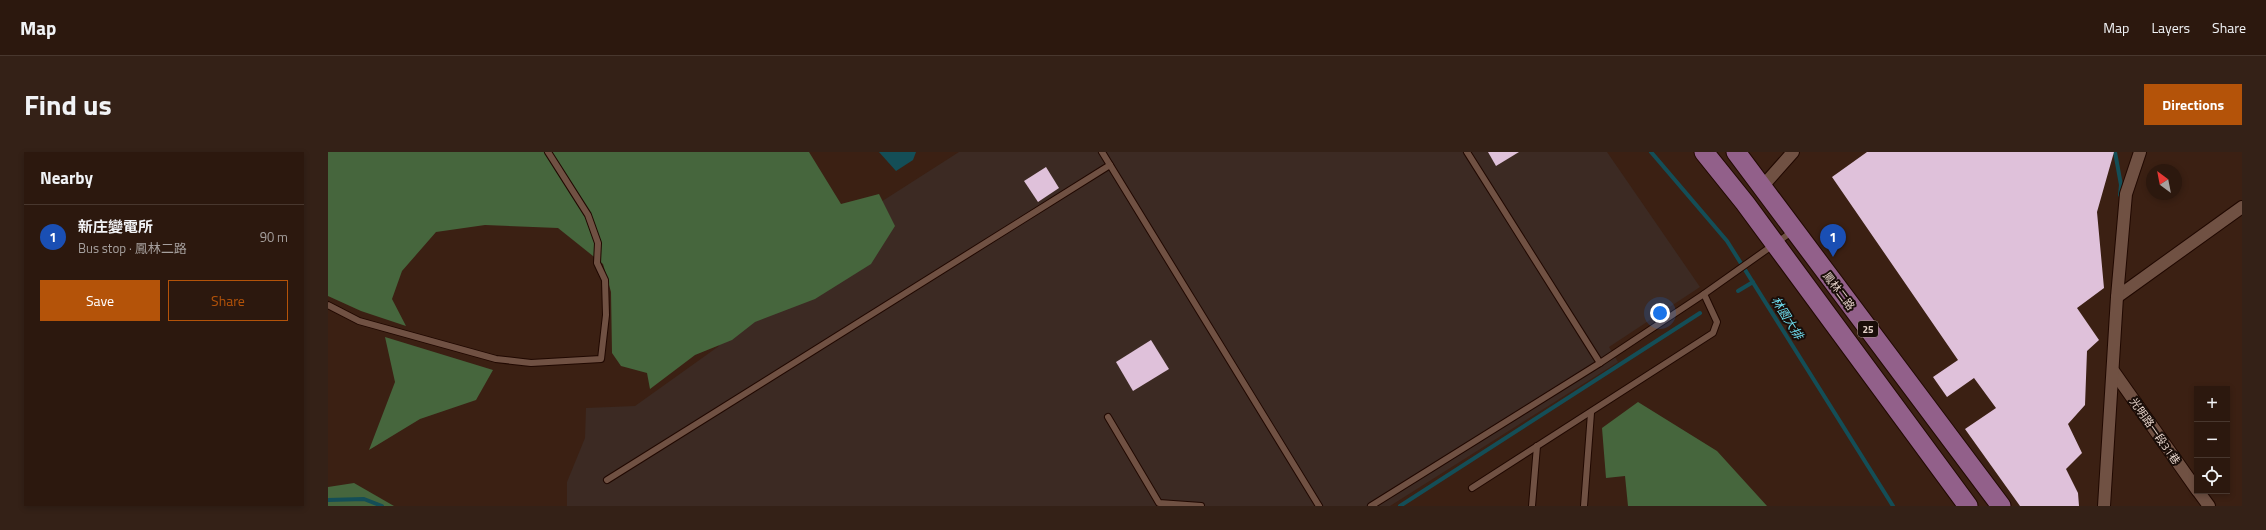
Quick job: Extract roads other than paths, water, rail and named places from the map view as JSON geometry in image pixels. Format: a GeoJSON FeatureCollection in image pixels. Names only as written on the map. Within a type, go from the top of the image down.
{"type":"FeatureCollection","features":[{"type":"Feature","properties":{"kind":"main road","name":"25"},"geometry":{"type":"LineString","coordinates":[[1704,152],[1770,247],[1968,506]]}},
{"type":"Feature","properties":{"kind":"main road","name":"鳳林二路"},"geometry":{"type":"LineString","coordinates":[[1736,152],[2001,506]]}},
{"type":"Feature","properties":{"kind":"street"},"geometry":{"type":"LineString","coordinates":[[1762,187],[1794,152]]}},
{"type":"Feature","properties":{"kind":"street"},"geometry":{"type":"LineString","coordinates":[[2104,506],[2114,372],[2117,296],[2126,194],[2140,152]]}},
{"type":"Feature","properties":{"kind":"street"},"geometry":{"type":"LineString","coordinates":[[2117,296],[2242,207]]}},
{"type":"Feature","properties":{"kind":"street","name":"光明路一段31巷"},"geometry":{"type":"LineString","coordinates":[[2114,372],[2194,484]]}},
{"type":"Feature","properties":{"kind":"street","name":"光明路一段31巷"},"geometry":{"type":"LineString","coordinates":[[2201,494],[2209,506]]}},
{"type":"Feature","properties":{"kind":"lane"},"geometry":{"type":"LineString","coordinates":[[328,305],[359,321],[496,359],[531,363],[601,359],[606,315],[604,280],[597,263],[598,243],[588,215],[548,152]]}},
{"type":"Feature","properties":{"kind":"lane"},"geometry":{"type":"LineString","coordinates":[[1102,152],[1319,506]]}},
{"type":"Feature","properties":{"kind":"lane"},"geometry":{"type":"LineString","coordinates":[[1468,152],[1600,363]]}},
{"type":"Feature","properties":{"kind":"lane"},"geometry":{"type":"LineString","coordinates":[[606,480],[1110,165]]}},
{"type":"Feature","properties":{"kind":"lane"},"geometry":{"type":"LineString","coordinates":[[1371,506],[1600,363],[1704,294],[1794,230]]}},
{"type":"Feature","properties":{"kind":"lane"},"geometry":{"type":"LineString","coordinates":[[1472,488],[1591,413],[1713,333],[1718,322],[1704,294]]}},
{"type":"Feature","properties":{"kind":"lane"},"geometry":{"type":"LineString","coordinates":[[1584,506],[1591,413]]}},
{"type":"Feature","properties":{"kind":"lane"},"geometry":{"type":"LineString","coordinates":[[1108,417],[1159,503],[1201,506]]}},
{"type":"Feature","properties":{"kind":"lane"},"geometry":{"type":"LineString","coordinates":[[1532,506],[1537,446]]}},
{"type":"Feature","properties":{"kind":"water"},"geometry":{"type":"Polygon","coordinates":[[[879,152],[916,152],[913,160],[896,171],[879,152]]]}},
{"type":"Feature","properties":{"kind":"waterway","name":"林園大排"},"geometry":{"type":"LineString","coordinates":[[1651,152],[1727,241],[1893,506]]}},
{"type":"Feature","properties":{"kind":"waterway"},"geometry":{"type":"LineString","coordinates":[[2115,152],[2121,185],[2120,195]]}},
{"type":"Feature","properties":{"kind":"waterway"},"geometry":{"type":"LineString","coordinates":[[1738,291],[1753,282]]}},
{"type":"Feature","properties":{"kind":"waterway"},"geometry":{"type":"LineString","coordinates":[[1400,506],[1700,313]]}},
{"type":"Feature","properties":{"kind":"waterway"},"geometry":{"type":"LineString","coordinates":[[328,500],[364,499],[382,506]]}},
{"type":"Feature","properties":{"kind":"place","name":"新庄變電所"},"geometry":{"type":"Point","coordinates":[1833,257]}}]}
